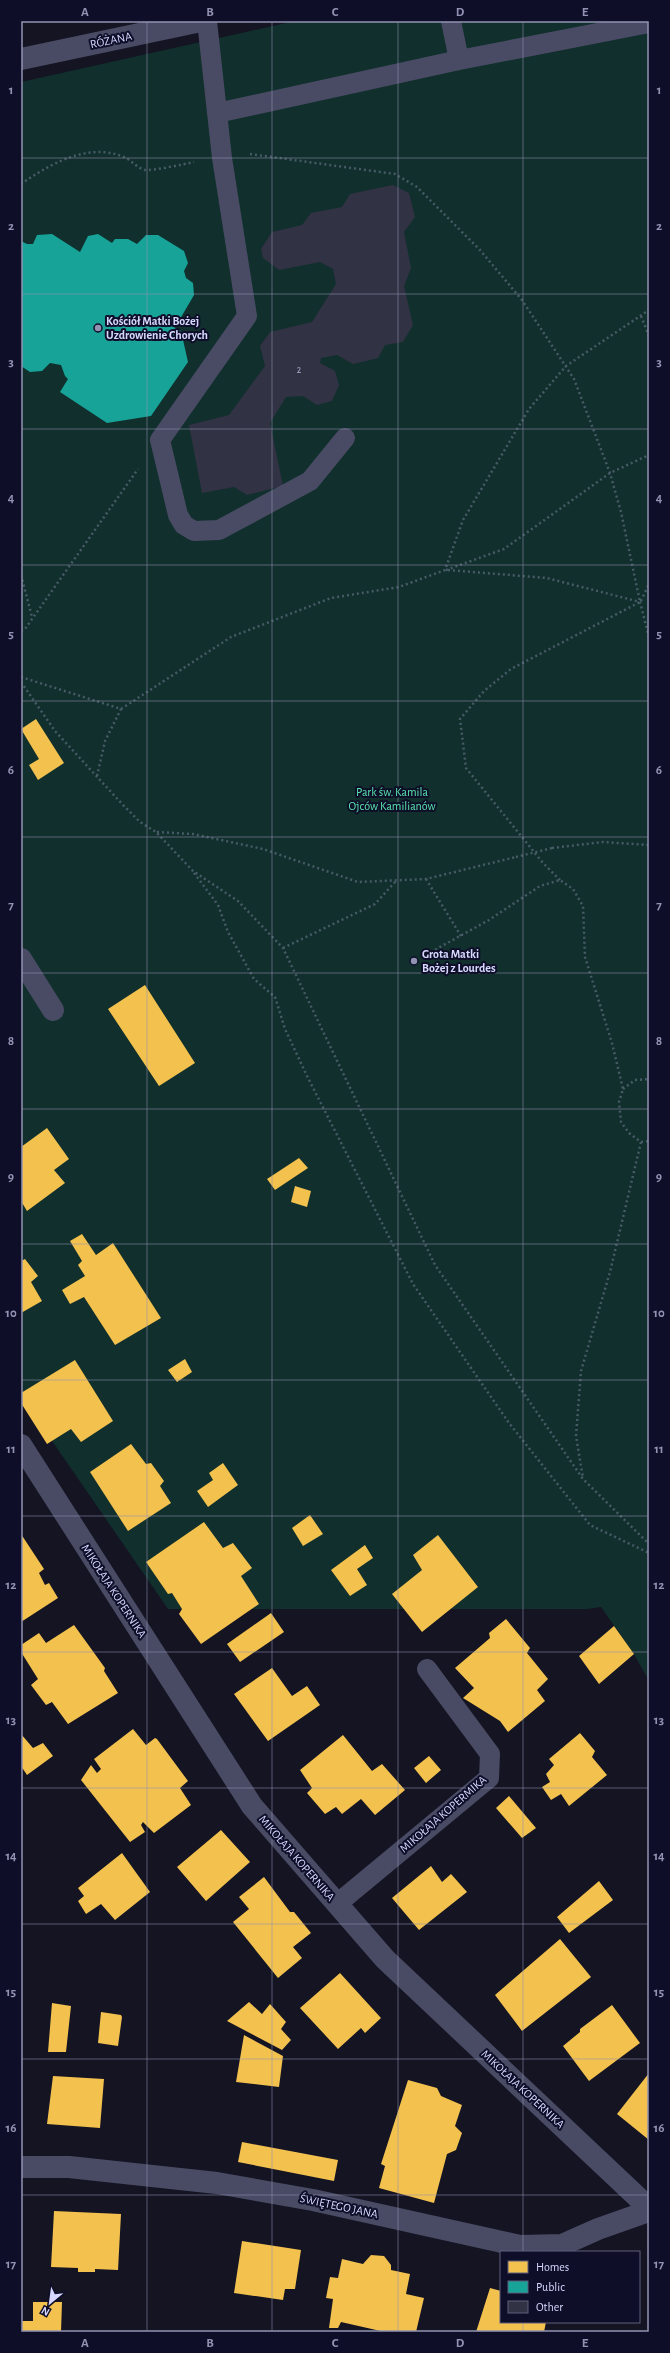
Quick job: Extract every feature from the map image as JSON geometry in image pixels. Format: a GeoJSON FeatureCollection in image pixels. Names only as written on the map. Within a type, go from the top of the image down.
{"type":"FeatureCollection","features":[{"type":"Feature","properties":{"kind":"street","name":"RÓŻANA"},"geometry":{"type":"LineString","coordinates":[[21,59],[201,21]]}},
{"type":"Feature","properties":{"kind":"street"},"geometry":{"type":"LineString","coordinates":[[21,959],[53,1010]]}},
{"type":"Feature","properties":{"kind":"street","name":"MIKOŁAJA KOPERNIKA"},"geometry":{"type":"LineString","coordinates":[[21,1445],[252,1806],[385,1959],[649,2210]]}},
{"type":"Feature","properties":{"kind":"street","name":"ŚWIĘTEGO JANA"},"geometry":{"type":"LineString","coordinates":[[21,2166],[69,2167],[217,2183],[313,2200],[520,2246],[562,2245],[598,2229],[649,2210]]}},
{"type":"Feature","properties":{"kind":"lane"},"geometry":{"type":"LineString","coordinates":[[207,21],[222,158],[247,316],[160,440],[178,515],[184,525],[200,532],[219,530],[310,481],[345,438]]}},
{"type":"Feature","properties":{"kind":"lane"},"geometry":{"type":"LineString","coordinates":[[451,21],[459,60]]}},
{"type":"Feature","properties":{"kind":"lane"},"geometry":{"type":"LineString","coordinates":[[217,113],[459,60],[649,23]]}},
{"type":"Feature","properties":{"kind":"lane","name":"MIKOŁAJA KOPERMIKA"},"geometry":{"type":"LineString","coordinates":[[337,1904],[489,1778],[490,1754],[427,1669]]}},
{"type":"Feature","properties":{"kind":"path"},"geometry":{"type":"LineString","coordinates":[[21,184],[34,175],[79,154],[101,151],[124,157],[146,170],[222,158],[242,153],[395,174],[417,187],[480,250],[517,294],[574,379],[610,473],[621,512],[649,637]]}},
{"type":"Feature","properties":{"kind":"path"},"geometry":{"type":"LineString","coordinates":[[445,570],[463,520],[483,483],[529,409],[566,366],[649,310]]}},
{"type":"Feature","properties":{"kind":"path"},"geometry":{"type":"LineString","coordinates":[[641,316],[649,336]]}},
{"type":"Feature","properties":{"kind":"path"},"geometry":{"type":"LineString","coordinates":[[21,631],[160,440]]}},
{"type":"Feature","properties":{"kind":"path"},"geometry":{"type":"LineString","coordinates":[[97,776],[105,741],[121,709],[231,637],[331,598],[399,587],[504,549],[610,473],[649,455]]}},
{"type":"Feature","properties":{"kind":"path"},"geometry":{"type":"LineString","coordinates":[[445,570],[547,578],[640,602]]}},
{"type":"Feature","properties":{"kind":"path"},"geometry":{"type":"LineString","coordinates":[[21,575],[32,617]]}},
{"type":"Feature","properties":{"kind":"path"},"geometry":{"type":"LineString","coordinates":[[649,584],[640,602],[511,669],[484,691],[460,719],[466,768],[544,863],[560,880],[573,889],[582,906],[585,957],[612,1043],[623,1089],[619,1102],[622,1122],[629,1133],[641,1142],[649,1141]]}},
{"type":"Feature","properties":{"kind":"path"},"geometry":{"type":"LineString","coordinates":[[21,677],[121,709]]}},
{"type":"Feature","properties":{"kind":"path"},"geometry":{"type":"LineString","coordinates":[[21,682],[56,731],[140,822],[156,832],[193,871],[218,905],[228,932],[254,979],[275,998],[285,1029],[307,1076],[413,1284],[509,1423],[590,1525],[649,1553]]}},
{"type":"Feature","properties":{"kind":"path"},"geometry":{"type":"LineString","coordinates":[[156,832],[193,834],[263,849],[358,882],[426,879],[552,848],[602,842],[649,845]]}},
{"type":"Feature","properties":{"kind":"path"},"geometry":{"type":"LineString","coordinates":[[193,871],[238,901],[283,948],[435,1265],[583,1479],[649,1544]]}},
{"type":"Feature","properties":{"kind":"path"},"geometry":{"type":"LineString","coordinates":[[426,879],[461,936]]}},
{"type":"Feature","properties":{"kind":"path"},"geometry":{"type":"LineString","coordinates":[[422,957],[489,920],[540,886],[560,880]]}},
{"type":"Feature","properties":{"kind":"path"},"geometry":{"type":"LineString","coordinates":[[283,948],[375,904],[396,881]]}},
{"type":"Feature","properties":{"kind":"path"},"geometry":{"type":"LineString","coordinates":[[623,1089],[635,1080],[649,1079]]}},
{"type":"Feature","properties":{"kind":"path"},"geometry":{"type":"LineString","coordinates":[[583,1479],[576,1436],[581,1371],[610,1272],[641,1142]]}},
{"type":"Feature","properties":{"kind":"green space","name":"Park św. Kamila Ojców Kamilianów"},"geometry":{"type":"Polygon","coordinates":[[[295,21],[649,21],[649,1681],[634,1654],[601,1607],[587,1609],[168,1609],[21,1396],[21,82],[295,21]]]}},
{"type":"Feature","properties":{"kind":"building: Homes"},"geometry":{"type":"Polygon","coordinates":[[[36,719],[64,763],[38,780],[29,765],[39,759],[21,729],[36,719]]]}},
{"type":"Feature","properties":{"kind":"building: Homes"},"geometry":{"type":"Polygon","coordinates":[[[145,985],[195,1063],[159,1086],[108,1009],[145,985]]]}},
{"type":"Feature","properties":{"kind":"building: Homes"},"geometry":{"type":"Polygon","coordinates":[[[47,1128],[69,1159],[54,1170],[65,1183],[27,1211],[21,1201],[21,1147],[47,1128]]]}},
{"type":"Feature","properties":{"kind":"building: Homes"},"geometry":{"type":"Polygon","coordinates":[[[299,1158],[308,1168],[275,1190],[267,1179],[299,1158]]]}},
{"type":"Feature","properties":{"kind":"building: Homes"},"geometry":{"type":"Polygon","coordinates":[[[295,1186],[311,1191],[307,1207],[291,1202],[295,1186]]]}},
{"type":"Feature","properties":{"kind":"building: Homes"},"geometry":{"type":"Polygon","coordinates":[[[82,1234],[96,1255],[113,1243],[161,1318],[115,1345],[84,1297],[70,1304],[62,1290],[85,1276],[78,1265],[82,1261],[70,1241],[82,1234]]]}},
{"type":"Feature","properties":{"kind":"building: Homes"},"geometry":{"type":"Polygon","coordinates":[[[25,1259],[38,1276],[31,1282],[42,1301],[21,1313],[21,1261],[25,1259]]]}},
{"type":"Feature","properties":{"kind":"building: Homes"},"geometry":{"type":"Polygon","coordinates":[[[185,1359],[192,1372],[177,1382],[168,1370],[185,1359]]]}},
{"type":"Feature","properties":{"kind":"building: Homes"},"geometry":{"type":"Polygon","coordinates":[[[75,1360],[113,1421],[81,1442],[71,1429],[47,1444],[21,1403],[21,1393],[75,1360]]]}},
{"type":"Feature","properties":{"kind":"building: Homes"},"geometry":{"type":"Polygon","coordinates":[[[131,1444],[146,1464],[151,1463],[164,1481],[160,1486],[171,1503],[128,1531],[90,1472],[131,1444]]]}},
{"type":"Feature","properties":{"kind":"building: Homes"},"geometry":{"type":"Polygon","coordinates":[[[223,1463],[238,1485],[208,1507],[197,1491],[213,1480],[209,1473],[223,1463]]]}},
{"type":"Feature","properties":{"kind":"building: Homes"},"geometry":{"type":"Polygon","coordinates":[[[310,1515],[323,1534],[303,1546],[292,1528],[310,1515]]]}},
{"type":"Feature","properties":{"kind":"building: Homes"},"geometry":{"type":"Polygon","coordinates":[[[204,1522],[223,1548],[233,1543],[252,1568],[241,1576],[259,1604],[201,1644],[179,1614],[182,1609],[172,1593],[168,1594],[146,1562],[204,1522]]]}},
{"type":"Feature","properties":{"kind":"building: Homes"},"geometry":{"type":"Polygon","coordinates":[[[21,1534],[44,1569],[39,1573],[45,1585],[49,1583],[58,1598],[21,1622],[21,1534]]]}},
{"type":"Feature","properties":{"kind":"building: Homes"},"geometry":{"type":"Polygon","coordinates":[[[438,1535],[478,1587],[422,1632],[392,1594],[422,1570],[413,1555],[438,1535]]]}},
{"type":"Feature","properties":{"kind":"building: Homes"},"geometry":{"type":"Polygon","coordinates":[[[365,1545],[373,1558],[357,1569],[367,1585],[350,1596],[331,1570],[365,1545]]]}},
{"type":"Feature","properties":{"kind":"building: Homes"},"geometry":{"type":"Polygon","coordinates":[[[271,1613],[284,1632],[240,1662],[227,1644],[271,1613]]]}},
{"type":"Feature","properties":{"kind":"building: Homes"},"geometry":{"type":"Polygon","coordinates":[[[506,1619],[530,1648],[527,1653],[548,1679],[537,1690],[545,1701],[508,1732],[500,1721],[463,1698],[474,1688],[455,1668],[490,1638],[489,1633],[506,1619]]]}},
{"type":"Feature","properties":{"kind":"building: Homes"},"geometry":{"type":"Polygon","coordinates":[[[74,1625],[105,1668],[104,1671],[118,1693],[68,1724],[52,1702],[46,1705],[31,1685],[38,1679],[21,1652],[21,1645],[39,1633],[46,1643],[74,1625]]]}},
{"type":"Feature","properties":{"kind":"building: Homes"},"geometry":{"type":"Polygon","coordinates":[[[614,1626],[634,1654],[599,1684],[579,1656],[614,1626]]]}},
{"type":"Feature","properties":{"kind":"building: Homes"},"geometry":{"type":"Polygon","coordinates":[[[272,1668],[292,1696],[307,1686],[320,1705],[268,1741],[234,1694],[272,1668]]]}},
{"type":"Feature","properties":{"kind":"building: Homes"},"geometry":{"type":"Polygon","coordinates":[[[133,1729],[146,1745],[155,1738],[157,1739],[188,1781],[180,1788],[191,1805],[154,1833],[143,1822],[141,1825],[145,1832],[130,1842],[81,1780],[91,1765],[97,1773],[101,1769],[94,1759],[133,1729]]]}},
{"type":"Feature","properties":{"kind":"building: Homes"},"geometry":{"type":"Polygon","coordinates":[[[580,1733],[595,1751],[592,1757],[607,1775],[569,1806],[561,1794],[551,1800],[542,1787],[550,1782],[546,1774],[554,1765],[549,1759],[580,1733]]]}},
{"type":"Feature","properties":{"kind":"building: Homes"},"geometry":{"type":"Polygon","coordinates":[[[21,1734],[33,1748],[43,1743],[53,1756],[27,1775],[21,1766],[21,1734]]]}},
{"type":"Feature","properties":{"kind":"building: Homes"},"geometry":{"type":"Polygon","coordinates":[[[343,1735],[372,1771],[382,1764],[405,1790],[375,1815],[361,1799],[342,1814],[336,1807],[325,1814],[307,1793],[312,1788],[300,1770],[343,1735]]]}},
{"type":"Feature","properties":{"kind":"building: Homes"},"geometry":{"type":"Polygon","coordinates":[[[429,1756],[441,1770],[426,1783],[414,1768],[429,1756]]]}},
{"type":"Feature","properties":{"kind":"building: Homes"},"geometry":{"type":"Polygon","coordinates":[[[509,1796],[536,1828],[522,1838],[496,1808],[509,1796]]]}},
{"type":"Feature","properties":{"kind":"building: Homes"},"geometry":{"type":"Polygon","coordinates":[[[221,1830],[250,1862],[206,1901],[177,1867],[221,1830]]]}},
{"type":"Feature","properties":{"kind":"building: Homes"},"geometry":{"type":"Polygon","coordinates":[[[122,1853],[150,1892],[115,1920],[101,1904],[86,1914],[78,1901],[84,1896],[78,1888],[122,1853]]]}},
{"type":"Feature","properties":{"kind":"building: Homes"},"geometry":{"type":"Polygon","coordinates":[[[431,1866],[442,1882],[451,1874],[467,1892],[419,1930],[392,1898],[431,1866]]]}},
{"type":"Feature","properties":{"kind":"building: Homes"},"geometry":{"type":"Polygon","coordinates":[[[264,1877],[290,1912],[294,1912],[311,1933],[293,1947],[302,1958],[278,1978],[233,1922],[249,1909],[239,1897],[264,1877]]]}},
{"type":"Feature","properties":{"kind":"building: Homes"},"geometry":{"type":"Polygon","coordinates":[[[599,1881],[613,1900],[569,1933],[557,1917],[599,1881]]]}},
{"type":"Feature","properties":{"kind":"building: Homes"},"geometry":{"type":"Polygon","coordinates":[[[560,1939],[591,1977],[522,2031],[495,1995],[560,1939]]]}},
{"type":"Feature","properties":{"kind":"building: Homes"},"geometry":{"type":"Polygon","coordinates":[[[340,1973],[381,2018],[365,2033],[361,2028],[338,2049],[300,2008],[340,1973]]]}},
{"type":"Feature","properties":{"kind":"building: Homes"},"geometry":{"type":"Polygon","coordinates":[[[249,2002],[262,2014],[270,2004],[286,2022],[281,2029],[291,2040],[282,2050],[227,2021],[249,2002]]]}},
{"type":"Feature","properties":{"kind":"building: Homes"},"geometry":{"type":"Polygon","coordinates":[[[52,2003],[71,2006],[66,2052],[48,2052],[52,2003]]]}},
{"type":"Feature","properties":{"kind":"building: Homes"},"geometry":{"type":"Polygon","coordinates":[[[612,2005],[640,2043],[589,2081],[563,2046],[580,2032],[580,2029],[612,2005]]]}},
{"type":"Feature","properties":{"kind":"building: Homes"},"geometry":{"type":"Polygon","coordinates":[[[101,2012],[121,2015],[122,2017],[118,2046],[98,2043],[101,2012]]]}},
{"type":"Feature","properties":{"kind":"building: Homes"},"geometry":{"type":"Polygon","coordinates":[[[244,2035],[283,2056],[279,2087],[236,2082],[244,2035]]]}},
{"type":"Feature","properties":{"kind":"building: Homes"},"geometry":{"type":"Polygon","coordinates":[[[649,2073],[649,2140],[617,2114],[649,2073]]]}},
{"type":"Feature","properties":{"kind":"building: Homes"},"geometry":{"type":"Polygon","coordinates":[[[53,2076],[104,2079],[100,2128],[47,2124],[53,2076]]]}},
{"type":"Feature","properties":{"kind":"building: Homes"},"geometry":{"type":"Polygon","coordinates":[[[408,2080],[437,2088],[441,2096],[462,2105],[455,2126],[462,2133],[456,2150],[447,2154],[434,2203],[379,2188],[385,2166],[381,2164],[408,2080]]]}},
{"type":"Feature","properties":{"kind":"building: Homes"},"geometry":{"type":"Polygon","coordinates":[[[242,2142],[338,2160],[334,2181],[238,2162],[242,2142]]]}},
{"type":"Feature","properties":{"kind":"building: Homes"},"geometry":{"type":"Polygon","coordinates":[[[54,2211],[121,2214],[118,2270],[95,2269],[95,2272],[78,2272],[78,2268],[51,2267],[54,2211]]]}},
{"type":"Feature","properties":{"kind":"building: Homes"},"geometry":{"type":"Polygon","coordinates":[[[242,2241],[301,2250],[295,2289],[285,2289],[283,2300],[234,2293],[242,2241]]]}},
{"type":"Feature","properties":{"kind":"building: Homes"},"geometry":{"type":"Polygon","coordinates":[[[371,2255],[384,2256],[391,2265],[391,2270],[410,2274],[406,2294],[424,2298],[416,2332],[385,2332],[341,2322],[338,2328],[329,2328],[333,2299],[326,2298],[330,2277],[338,2278],[342,2259],[363,2264],[371,2255]]]}},
{"type":"Feature","properties":{"kind":"building: Homes"},"geometry":{"type":"Polygon","coordinates":[[[490,2288],[500,2291],[500,2323],[546,2323],[544,2332],[476,2332],[490,2288]]]}},
{"type":"Feature","properties":{"kind":"building: Homes"},"geometry":{"type":"Polygon","coordinates":[[[33,2302],[62,2302],[61,2332],[21,2332],[21,2321],[33,2321],[33,2302]]]}},
{"type":"Feature","properties":{"kind":"building: Public","name":"Kościół Matki Bożej Uzdrowienie Chorych"},"geometry":{"type":"Polygon","coordinates":[[[52,234],[80,252],[88,236],[98,234],[112,243],[115,239],[128,239],[137,244],[146,235],[158,235],[184,251],[188,263],[184,271],[186,278],[193,283],[194,295],[180,319],[174,319],[170,325],[181,331],[188,362],[151,416],[107,423],[60,392],[68,379],[65,376],[61,365],[50,363],[42,371],[30,372],[21,366],[21,241],[27,244],[33,244],[37,235],[52,234]]]}},
{"type":"Feature","properties":{"kind":"building: Other"},"geometry":{"type":"Polygon","coordinates":[[[393,185],[409,193],[415,217],[404,232],[411,268],[404,286],[413,325],[403,342],[385,345],[378,358],[353,364],[337,355],[321,358],[320,363],[335,371],[339,385],[332,401],[317,405],[303,396],[286,397],[270,423],[283,486],[247,495],[234,487],[202,493],[189,425],[229,415],[265,366],[260,346],[270,332],[312,322],[336,284],[333,269],[320,262],[279,270],[263,258],[261,249],[272,232],[302,225],[311,213],[342,207],[350,194],[393,185]]]}},
{"type":"Feature","properties":{"kind":"place","name":"Kościół Matki Bożej Uzdrowienie Chorych"},"geometry":{"type":"Point","coordinates":[98,328]}},
{"type":"Feature","properties":{"kind":"place","name":"Grota Matki Bożej z Lourdes"},"geometry":{"type":"Point","coordinates":[414,961]}}]}
